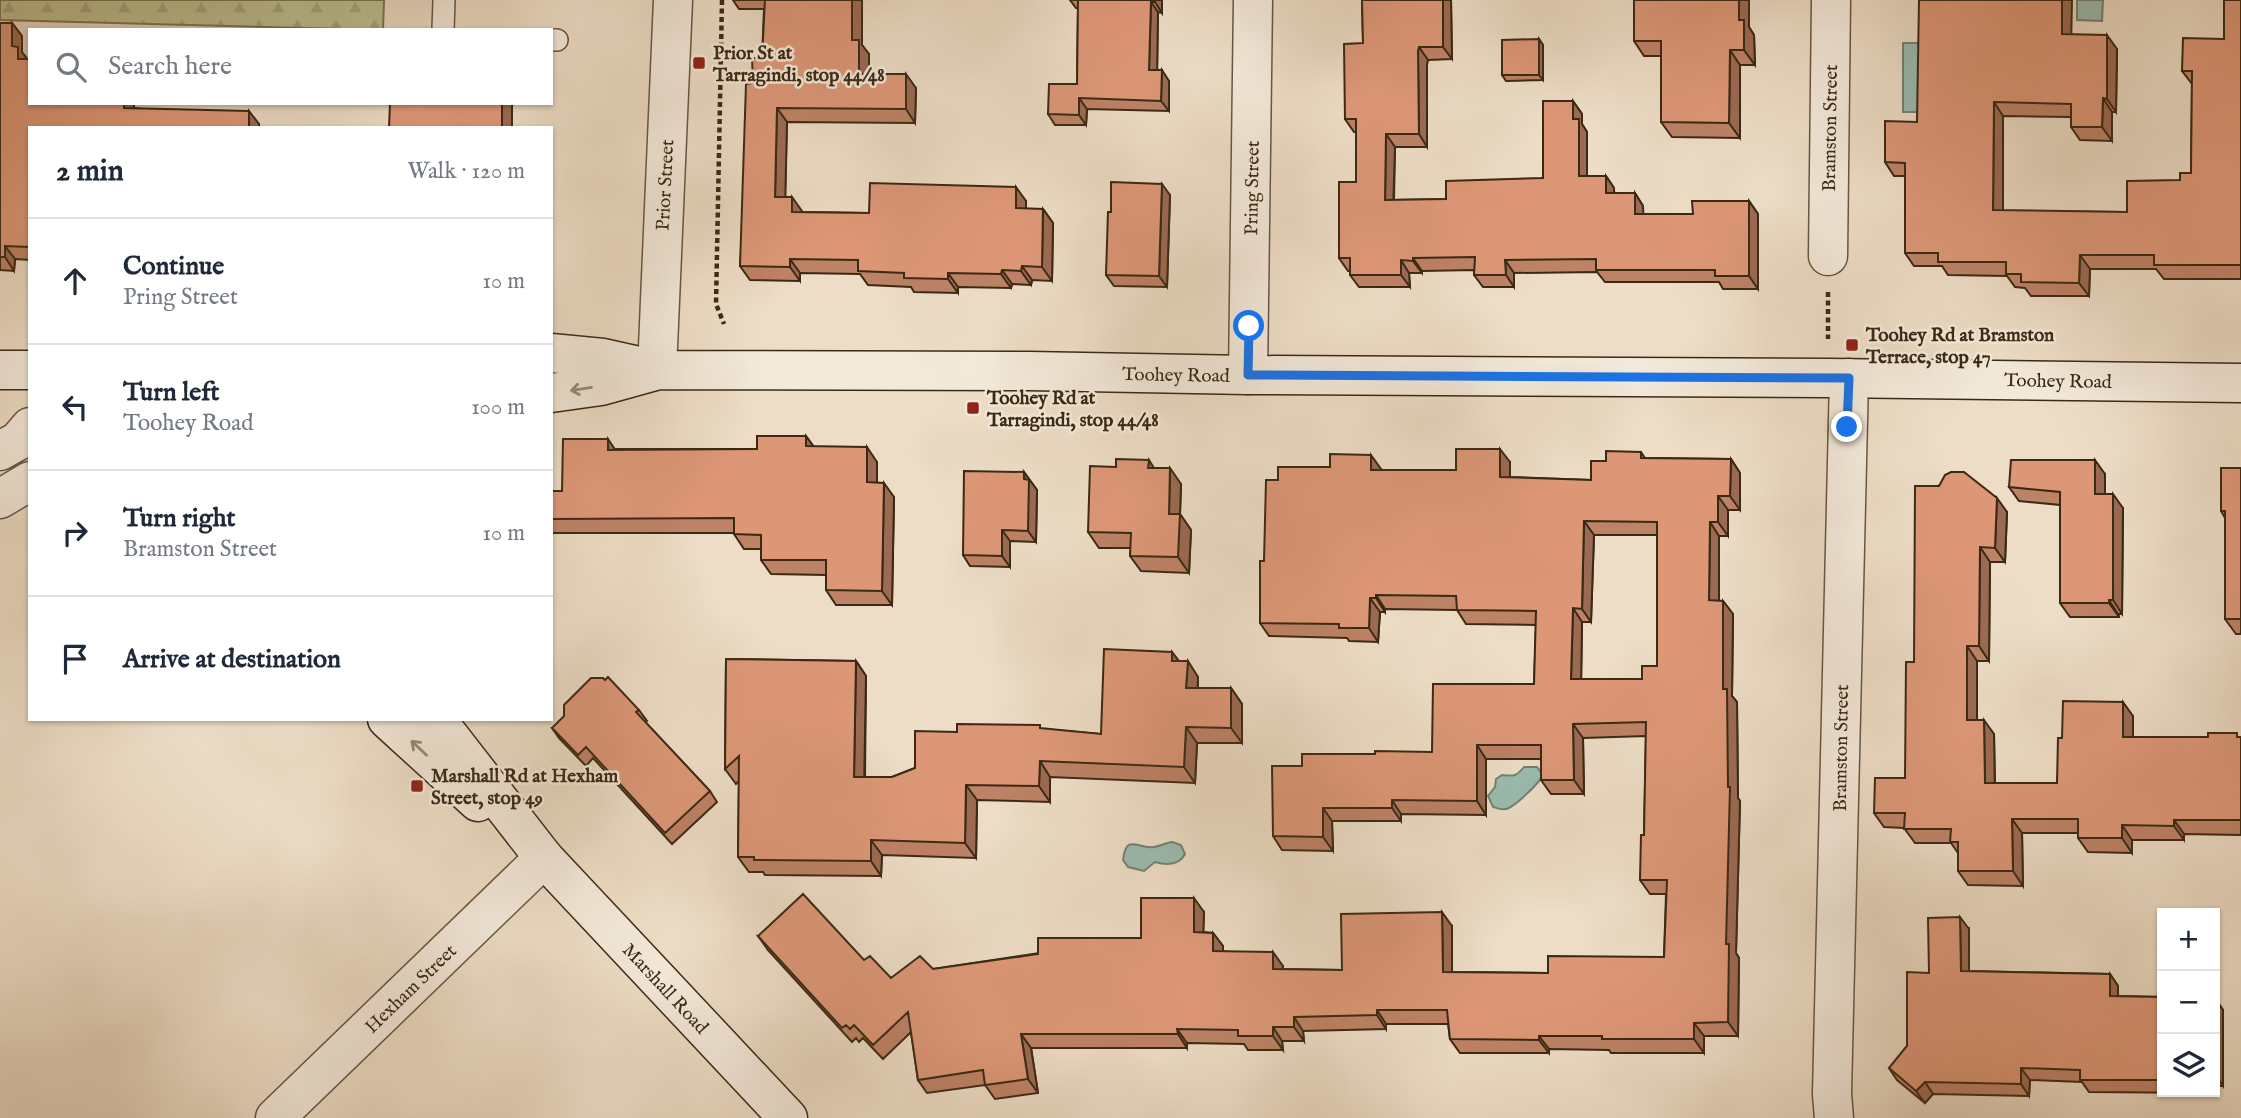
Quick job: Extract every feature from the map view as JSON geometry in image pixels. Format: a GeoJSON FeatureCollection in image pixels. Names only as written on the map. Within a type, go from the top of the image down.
{"type":"FeatureCollection","features":[{"type":"Feature","properties":{"kind":"main road","name":"Prior Street"},"geometry":{"type":"LineString","coordinates":[[657,370],[673,0]]}},
{"type":"Feature","properties":{"kind":"main road","name":"Pring Street"},"geometry":{"type":"LineString","coordinates":[[1248,375],[1253,0]]}},
{"type":"Feature","properties":{"kind":"main road","name":"Bramston Street"},"geometry":{"type":"LineString","coordinates":[[1828,256],[1831,0]]}},
{"type":"Feature","properties":{"kind":"main road","name":"Toohey Road"},"geometry":{"type":"LineString","coordinates":[[553,353],[603,358],[657,370],[2241,383]]}},
{"type":"Feature","properties":{"kind":"main road"},"geometry":{"type":"LineString","coordinates":[[0,370],[28,370]]}},
{"type":"Feature","properties":{"kind":"main road","name":"Toohey Road"},"geometry":{"type":"LineString","coordinates":[[553,393],[601,386],[657,370]]}},
{"type":"Feature","properties":{"kind":"main road","name":"Bramston Street"},"geometry":{"type":"LineString","coordinates":[[1833,1118],[1849,378]]}},
{"type":"Feature","properties":{"kind":"main road"},"geometry":{"type":"LineString","coordinates":[[0,452],[28,429]]}},
{"type":"Feature","properties":{"kind":"main road"},"geometry":{"type":"LineString","coordinates":[[0,499],[28,482]]}},
{"type":"Feature","properties":{"kind":"main road","name":"Marshall Road"},"geometry":{"type":"LineString","coordinates":[[389,721],[492,816],[544,858]]}},
{"type":"Feature","properties":{"kind":"main road","name":"Marshall Road"},"geometry":{"type":"LineString","coordinates":[[438,721],[544,858],[788,1118]]}},
{"type":"Feature","properties":{"kind":"main road","name":"Hexham Street"},"geometry":{"type":"LineString","coordinates":[[275,1118],[544,858]]}},
{"type":"Feature","properties":{"kind":"lane"},"geometry":{"type":"LineString","coordinates":[[443,28],[444,0]]}},
{"type":"Feature","properties":{"kind":"path"},"geometry":{"type":"LineString","coordinates":[[722,0],[716,304],[724,324]]}},
{"type":"Feature","properties":{"kind":"green space"},"geometry":{"type":"Polygon","coordinates":[[[0,0],[384,0],[383,28],[0,20],[0,0]]]}},
{"type":"Feature","properties":{"kind":"water"},"geometry":{"type":"Polygon","coordinates":[[[2077,0],[2103,0],[2102,21],[2077,20],[2077,0]]]}},
{"type":"Feature","properties":{"kind":"water"},"geometry":{"type":"Polygon","coordinates":[[[1903,43],[1918,43],[1918,46],[1921,46],[1918,112],[1903,112],[1903,43]]]}},
{"type":"Feature","properties":{"kind":"water"},"geometry":{"type":"Polygon","coordinates":[[[1524,767],[1537,767],[1543,775],[1514,805],[1504,809],[1493,807],[1488,796],[1495,787],[1496,779],[1502,775],[1512,776],[1524,767]]]}},
{"type":"Feature","properties":{"kind":"water"},"geometry":{"type":"Polygon","coordinates":[[[1172,842],[1181,845],[1185,854],[1176,863],[1155,862],[1144,871],[1128,867],[1123,860],[1130,844],[1154,847],[1172,842]]]}},
{"type":"Feature","properties":{"kind":"building"},"geometry":{"type":"Polygon","coordinates":[[[765,0],[852,0],[852,40],[859,40],[859,74],[906,74],[906,109],[777,108],[775,197],[792,197],[792,212],[869,213],[870,183],[1016,187],[1016,208],[1043,209],[1042,267],[1022,266],[1021,271],[1002,270],[1001,274],[948,273],[948,279],[904,278],[904,273],[858,271],[858,260],[790,259],[790,267],[740,266],[746,84],[753,83],[752,58],[762,58],[765,0]]]}},
{"type":"Feature","properties":{"kind":"building"},"geometry":{"type":"Polygon","coordinates":[[[1078,0],[1155,0],[1151,2],[1149,70],[1162,70],[1161,101],[1079,98],[1079,115],[1048,114],[1049,84],[1077,84],[1078,0]]]}},
{"type":"Feature","properties":{"kind":"building"},"geometry":{"type":"Polygon","coordinates":[[[1362,0],[1443,0],[1443,47],[1419,47],[1418,51],[1419,134],[1386,134],[1385,200],[1446,199],[1446,181],[1543,178],[1543,101],[1573,101],[1573,119],[1579,119],[1579,176],[1606,176],[1606,193],[1635,193],[1635,214],[1693,214],[1692,201],[1749,201],[1749,276],[1715,276],[1715,270],[1596,270],[1596,259],[1505,260],[1506,275],[1474,275],[1475,257],[1413,258],[1413,261],[1401,260],[1401,275],[1350,275],[1350,258],[1339,258],[1339,182],[1356,182],[1356,119],[1345,119],[1344,44],[1363,43],[1362,0]]]}},
{"type":"Feature","properties":{"kind":"building"},"geometry":{"type":"Polygon","coordinates":[[[1634,0],[1739,0],[1739,20],[1744,20],[1744,50],[1730,50],[1729,123],[1661,122],[1661,41],[1634,41],[1634,0]]]}},
{"type":"Feature","properties":{"kind":"building"},"geometry":{"type":"Polygon","coordinates":[[[1919,0],[2062,0],[2062,34],[2107,35],[2107,99],[2103,98],[2102,127],[2071,127],[2071,104],[1994,102],[1993,210],[2127,212],[2127,181],[2180,180],[2180,173],[2191,173],[2192,71],[2182,71],[2183,38],[2224,39],[2224,0],[2241,0],[2241,265],[2154,265],[2154,255],[2080,255],[2079,283],[2021,282],[2021,274],[2006,274],[2006,262],[1938,262],[1938,253],[1905,253],[1905,163],[1885,162],[1885,121],[1917,122],[1919,0]]]}},
{"type":"Feature","properties":{"kind":"building"},"geometry":{"type":"Polygon","coordinates":[[[0,23],[12,23],[12,46],[18,47],[18,59],[28,59],[28,105],[124,105],[124,108],[249,111],[249,126],[28,126],[28,247],[5,246],[5,257],[0,257],[0,23]]]}},
{"type":"Feature","properties":{"kind":"building"},"geometry":{"type":"Polygon","coordinates":[[[1539,39],[1539,75],[1502,75],[1502,40],[1539,39]]]}},
{"type":"Feature","properties":{"kind":"building"},"geometry":{"type":"Polygon","coordinates":[[[390,105],[502,105],[502,126],[389,126],[390,105]]]}},
{"type":"Feature","properties":{"kind":"building"},"geometry":{"type":"Polygon","coordinates":[[[1111,182],[1162,184],[1159,276],[1106,275],[1111,182]]]}},
{"type":"Feature","properties":{"kind":"building"},"geometry":{"type":"Polygon","coordinates":[[[757,436],[806,436],[806,446],[867,447],[867,482],[884,483],[882,591],[826,590],[826,560],[761,560],[761,535],[734,534],[734,518],[553,519],[553,491],[562,491],[563,439],[608,439],[608,450],[757,449],[757,436]]]}},
{"type":"Feature","properties":{"kind":"building"},"geometry":{"type":"Polygon","coordinates":[[[1456,449],[1500,449],[1500,477],[1591,480],[1591,461],[1606,461],[1606,451],[1641,452],[1641,458],[1731,459],[1730,496],[1718,496],[1718,522],[1710,522],[1709,600],[1723,601],[1723,689],[1727,689],[1730,787],[1726,944],[1729,944],[1728,1022],[1694,1023],[1694,1039],[1539,1036],[1539,1040],[1450,1039],[1447,1010],[1377,1010],[1377,1015],[1294,1017],[1294,1027],[1273,1027],[1273,1036],[1238,1036],[1238,1030],[1177,1029],[1178,1034],[1021,1034],[1028,1079],[985,1085],[983,1070],[918,1080],[908,1012],[873,1045],[854,1025],[850,1029],[846,1025],[842,1028],[758,936],[803,894],[864,960],[870,956],[891,978],[920,956],[933,969],[1038,954],[1038,938],[1141,938],[1141,898],[1194,898],[1194,932],[1213,933],[1213,951],[1273,952],[1273,969],[1342,970],[1341,914],[1442,912],[1443,972],[1548,973],[1548,956],[1664,957],[1667,880],[1640,880],[1641,835],[1644,835],[1646,722],[1573,724],[1574,780],[1541,780],[1541,745],[1477,745],[1477,801],[1392,800],[1392,808],[1323,808],[1323,837],[1273,836],[1272,766],[1302,766],[1302,754],[1432,752],[1433,684],[1534,684],[1536,611],[1457,610],[1456,596],[1376,595],[1376,598],[1370,598],[1369,628],[1339,628],[1339,624],[1260,623],[1260,561],[1264,561],[1266,480],[1278,480],[1278,467],[1330,467],[1330,454],[1371,455],[1371,470],[1456,470],[1456,449]],[[1584,521],[1582,609],[1573,608],[1571,679],[1642,679],[1642,666],[1657,666],[1657,522],[1584,521]]]}},
{"type":"Feature","properties":{"kind":"building"},"geometry":{"type":"Polygon","coordinates":[[[1116,459],[1149,460],[1148,468],[1170,468],[1169,514],[1180,514],[1178,557],[1130,556],[1131,533],[1088,532],[1090,466],[1116,467],[1116,459]]]}},
{"type":"Feature","properties":{"kind":"building"},"geometry":{"type":"Polygon","coordinates":[[[2011,460],[2095,460],[2095,494],[2113,494],[2113,600],[2109,600],[2109,603],[2060,603],[2060,492],[2009,487],[2011,460]]]}},
{"type":"Feature","properties":{"kind":"building"},"geometry":{"type":"Polygon","coordinates":[[[2221,468],[2241,468],[2241,619],[2225,619],[2225,511],[2221,511],[2221,468]]]}},
{"type":"Feature","properties":{"kind":"building"},"geometry":{"type":"Polygon","coordinates":[[[964,471],[1024,472],[1024,479],[1029,480],[1028,531],[1002,530],[1002,556],[963,555],[964,471]]]}},
{"type":"Feature","properties":{"kind":"building"},"geometry":{"type":"Polygon","coordinates":[[[1964,472],[1997,498],[1995,548],[1980,547],[1979,646],[1967,646],[1967,720],[1984,720],[1985,783],[2057,783],[2058,738],[2062,738],[2063,701],[2123,702],[2123,737],[2208,737],[2208,733],[2237,733],[2237,737],[2241,737],[2241,820],[2174,820],[2174,826],[2122,825],[2122,838],[2078,838],[2078,819],[2012,819],[2013,871],[1958,871],[1958,842],[1950,842],[1951,829],[1904,829],[1905,813],[1874,813],[1875,778],[1905,778],[1906,662],[1914,662],[1915,486],[1939,486],[1945,475],[1964,472]]]}},
{"type":"Feature","properties":{"kind":"building"},"geometry":{"type":"Polygon","coordinates":[[[1104,649],[1172,652],[1172,661],[1188,661],[1186,688],[1231,688],[1231,728],[1186,727],[1184,767],[1040,761],[1039,786],[966,785],[965,843],[871,840],[871,861],[754,860],[754,857],[738,857],[739,756],[725,769],[726,659],[856,661],[854,777],[892,777],[915,768],[915,731],[957,732],[957,724],[1040,725],[1040,728],[1101,734],[1104,649]]]}},
{"type":"Feature","properties":{"kind":"building"},"geometry":{"type":"Polygon","coordinates":[[[608,677],[639,710],[636,712],[710,791],[665,833],[586,747],[578,755],[552,728],[564,716],[564,705],[591,678],[605,680],[608,677]]]}},
{"type":"Feature","properties":{"kind":"building"},"geometry":{"type":"Polygon","coordinates":[[[1960,917],[1961,971],[2110,974],[2110,996],[2157,997],[2157,1080],[2080,1080],[2080,1070],[2021,1068],[2021,1084],[1925,1082],[1916,1091],[1889,1068],[1907,1046],[1907,972],[1929,973],[1928,918],[1960,917]]]}},
{"type":"Feature","properties":{"kind":"place","name":"Prior St at Tarragindi, stop 44/48"},"geometry":{"type":"Point","coordinates":[699,63]}},
{"type":"Feature","properties":{"kind":"place","name":"Toohey Rd at Bramston Terrace, stop 47"},"geometry":{"type":"Point","coordinates":[1852,345]}},
{"type":"Feature","properties":{"kind":"place","name":"Toohey Rd at Tarragindi, stop 44/48"},"geometry":{"type":"Point","coordinates":[973,408]}},
{"type":"Feature","properties":{"kind":"place","name":"Marshall Rd at Hexham Street, stop 49"},"geometry":{"type":"Point","coordinates":[417,786]}},
{"type":"Feature","properties":{"kind":"route"},"geometry":{"type":"LineString","coordinates":[[1249,326],[1248,375],[1849,378],[1847,427]]}}]}
